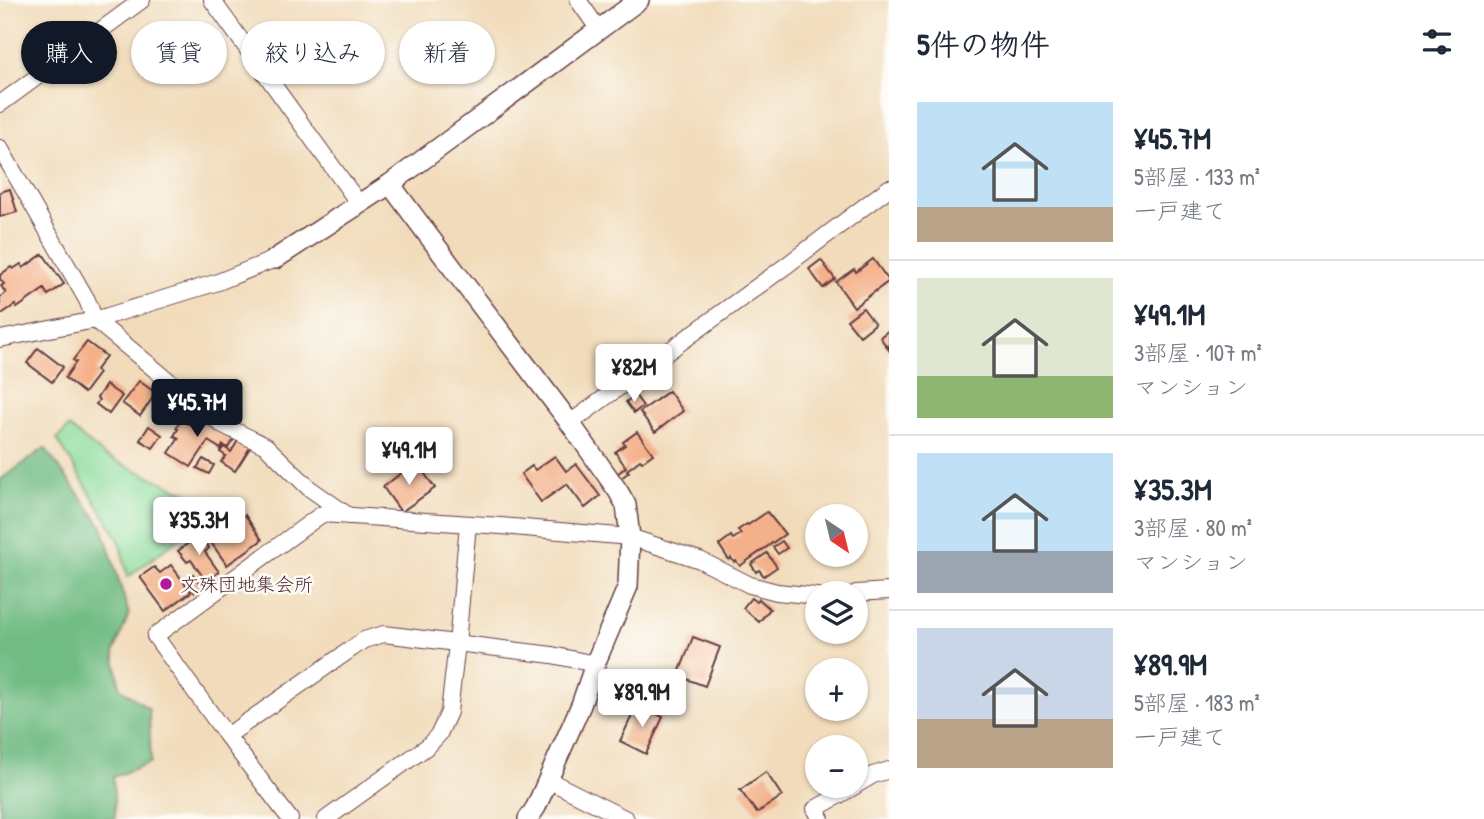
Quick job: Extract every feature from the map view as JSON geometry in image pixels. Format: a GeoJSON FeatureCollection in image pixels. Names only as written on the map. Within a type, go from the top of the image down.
{"type":"FeatureCollection","features":[{"type":"Feature","properties":{"kind":"street"},"geometry":{"type":"LineString","coordinates":[[0,104],[142,0]]}},
{"type":"Feature","properties":{"kind":"street"},"geometry":{"type":"LineString","coordinates":[[212,0],[360,205]]}},
{"type":"Feature","properties":{"kind":"street"},"geometry":{"type":"LineString","coordinates":[[578,0],[599,30]]}},
{"type":"Feature","properties":{"kind":"street"},"geometry":{"type":"LineString","coordinates":[[0,339],[95,320],[218,282],[275,259],[390,184],[639,0]]}},
{"type":"Feature","properties":{"kind":"street"},"geometry":{"type":"LineString","coordinates":[[0,148],[87,300],[95,320],[221,424],[266,446],[309,488],[350,517]]}},
{"type":"Feature","properties":{"kind":"street"},"geometry":{"type":"LineString","coordinates":[[390,184],[570,423],[626,505],[630,537],[628,586],[581,705],[536,807],[528,819]]}},
{"type":"Feature","properties":{"kind":"street"},"geometry":{"type":"LineString","coordinates":[[570,423],[889,188]]}},
{"type":"Feature","properties":{"kind":"street"},"geometry":{"type":"LineString","coordinates":[[290,819],[155,636],[322,514],[630,537],[700,560],[750,585],[777,592],[805,595]]}},
{"type":"Feature","properties":{"kind":"street"},"geometry":{"type":"LineString","coordinates":[[326,819],[428,746],[439,734],[449,712],[468,524]]}},
{"type":"Feature","properties":{"kind":"street"},"geometry":{"type":"LineString","coordinates":[[868,592],[888,590]]}},
{"type":"Feature","properties":{"kind":"street"},"geometry":{"type":"LineString","coordinates":[[227,736],[365,640],[384,634],[552,655],[595,664]]}},
{"type":"Feature","properties":{"kind":"street"},"geometry":{"type":"LineString","coordinates":[[868,778],[889,770]]}},
{"type":"Feature","properties":{"kind":"street"},"geometry":{"type":"LineString","coordinates":[[548,780],[626,819]]}},
{"type":"Feature","properties":{"kind":"street"},"geometry":{"type":"LineString","coordinates":[[821,819],[815,809],[833,798]]}},
{"type":"Feature","properties":{"kind":"green space"},"geometry":{"type":"Polygon","coordinates":[[[69,427],[105,456],[208,503],[214,511],[128,577],[119,540],[57,439],[69,427]]]}},
{"type":"Feature","properties":{"kind":"green space"},"geometry":{"type":"Polygon","coordinates":[[[45,448],[102,526],[129,614],[114,652],[120,688],[149,709],[151,762],[113,777],[114,819],[0,819],[0,480],[45,448]]]}},
{"type":"Feature","properties":{"kind":"building"},"geometry":{"type":"Polygon","coordinates":[[[10,189],[17,212],[0,217],[0,192],[10,189]]]}},
{"type":"Feature","properties":{"kind":"building"},"geometry":{"type":"Polygon","coordinates":[[[43,254],[64,284],[48,295],[44,289],[17,308],[15,305],[0,315],[0,297],[6,293],[1,286],[4,284],[0,275],[11,267],[13,269],[21,264],[23,268],[43,254]]]}},
{"type":"Feature","properties":{"kind":"building"},"geometry":{"type":"Polygon","coordinates":[[[873,259],[889,281],[854,307],[836,282],[873,259]]]}},
{"type":"Feature","properties":{"kind":"building"},"geometry":{"type":"Polygon","coordinates":[[[821,260],[835,279],[823,288],[809,269],[821,260]]]}},
{"type":"Feature","properties":{"kind":"building"},"geometry":{"type":"Polygon","coordinates":[[[863,308],[875,324],[860,336],[847,320],[863,308]]]}},
{"type":"Feature","properties":{"kind":"building"},"geometry":{"type":"Polygon","coordinates":[[[889,330],[889,350],[880,337],[889,330]]]}},
{"type":"Feature","properties":{"kind":"building"},"geometry":{"type":"Polygon","coordinates":[[[87,342],[106,356],[96,370],[99,373],[84,393],[65,378],[76,362],[73,360],[87,342]]]}},
{"type":"Feature","properties":{"kind":"building"},"geometry":{"type":"Polygon","coordinates":[[[38,348],[63,367],[52,382],[27,363],[38,348]]]}},
{"type":"Feature","properties":{"kind":"building"},"geometry":{"type":"Polygon","coordinates":[[[139,381],[156,393],[140,416],[122,403],[139,381]]]}},
{"type":"Feature","properties":{"kind":"building"},"geometry":{"type":"Polygon","coordinates":[[[106,385],[122,396],[109,414],[96,404],[106,385]]]}},
{"type":"Feature","properties":{"kind":"building"},"geometry":{"type":"Polygon","coordinates":[[[669,391],[683,411],[655,432],[640,412],[669,391]]]}},
{"type":"Feature","properties":{"kind":"building"},"geometry":{"type":"Polygon","coordinates":[[[635,395],[643,406],[634,413],[626,402],[635,395]]]}},
{"type":"Feature","properties":{"kind":"building"},"geometry":{"type":"Polygon","coordinates":[[[195,414],[225,433],[236,436],[228,448],[223,445],[221,449],[208,441],[191,467],[169,453],[179,438],[174,436],[181,420],[188,424],[195,414]]]}},
{"type":"Feature","properties":{"kind":"building"},"geometry":{"type":"Polygon","coordinates":[[[149,426],[162,435],[153,448],[140,440],[149,426]]]}},
{"type":"Feature","properties":{"kind":"building"},"geometry":{"type":"Polygon","coordinates":[[[637,432],[653,454],[642,462],[640,460],[620,479],[617,474],[626,467],[615,452],[637,432]]]}},
{"type":"Feature","properties":{"kind":"building"},"geometry":{"type":"Polygon","coordinates":[[[239,439],[251,446],[235,471],[221,462],[226,456],[220,452],[224,447],[231,452],[239,439]]]}},
{"type":"Feature","properties":{"kind":"building"},"geometry":{"type":"Polygon","coordinates":[[[555,456],[566,471],[576,464],[600,496],[585,508],[567,484],[541,502],[521,474],[532,466],[535,470],[555,456]]]}},
{"type":"Feature","properties":{"kind":"building"},"geometry":{"type":"Polygon","coordinates":[[[203,459],[214,465],[209,474],[197,468],[203,459]]]}},
{"type":"Feature","properties":{"kind":"building"},"geometry":{"type":"Polygon","coordinates":[[[416,462],[435,488],[401,512],[383,487],[416,462]]]}},
{"type":"Feature","properties":{"kind":"building"},"geometry":{"type":"Polygon","coordinates":[[[767,512],[785,534],[740,566],[731,558],[729,560],[719,545],[731,536],[733,539],[741,534],[738,530],[767,512]]]}},
{"type":"Feature","properties":{"kind":"building"},"geometry":{"type":"Polygon","coordinates":[[[245,515],[262,540],[227,565],[210,541],[245,515]]]}},
{"type":"Feature","properties":{"kind":"building"},"geometry":{"type":"Polygon","coordinates":[[[199,535],[209,548],[205,552],[219,572],[206,581],[191,560],[187,562],[178,551],[199,535]]]}},
{"type":"Feature","properties":{"kind":"building"},"geometry":{"type":"Polygon","coordinates":[[[782,541],[787,548],[778,554],[773,547],[782,541]]]}},
{"type":"Feature","properties":{"kind":"building"},"geometry":{"type":"Polygon","coordinates":[[[767,553],[777,567],[764,576],[759,570],[756,572],[751,564],[767,553]]]}},
{"type":"Feature","properties":{"kind":"building","name":"文殊団地集会所"},"geometry":{"type":"Polygon","coordinates":[[[171,565],[191,592],[165,611],[140,577],[154,567],[160,573],[171,565]]]}},
{"type":"Feature","properties":{"kind":"building"},"geometry":{"type":"Polygon","coordinates":[[[193,574],[202,587],[194,592],[185,580],[193,574]]]}},
{"type":"Feature","properties":{"kind":"building"},"geometry":{"type":"Polygon","coordinates":[[[751,598],[756,602],[759,599],[770,609],[759,622],[743,608],[751,598]]]}},
{"type":"Feature","properties":{"kind":"building"},"geometry":{"type":"Polygon","coordinates":[[[693,637],[720,647],[705,686],[678,676],[693,637]]]}},
{"type":"Feature","properties":{"kind":"building"},"geometry":{"type":"Polygon","coordinates":[[[637,705],[663,717],[646,754],[620,741],[637,705]]]}},
{"type":"Feature","properties":{"kind":"building"},"geometry":{"type":"Polygon","coordinates":[[[766,772],[782,796],[757,813],[740,790],[766,772]]]}},
{"type":"Feature","properties":{"kind":"place","name":"文殊団地集会所"},"geometry":{"type":"Point","coordinates":[166,584]}}]}
